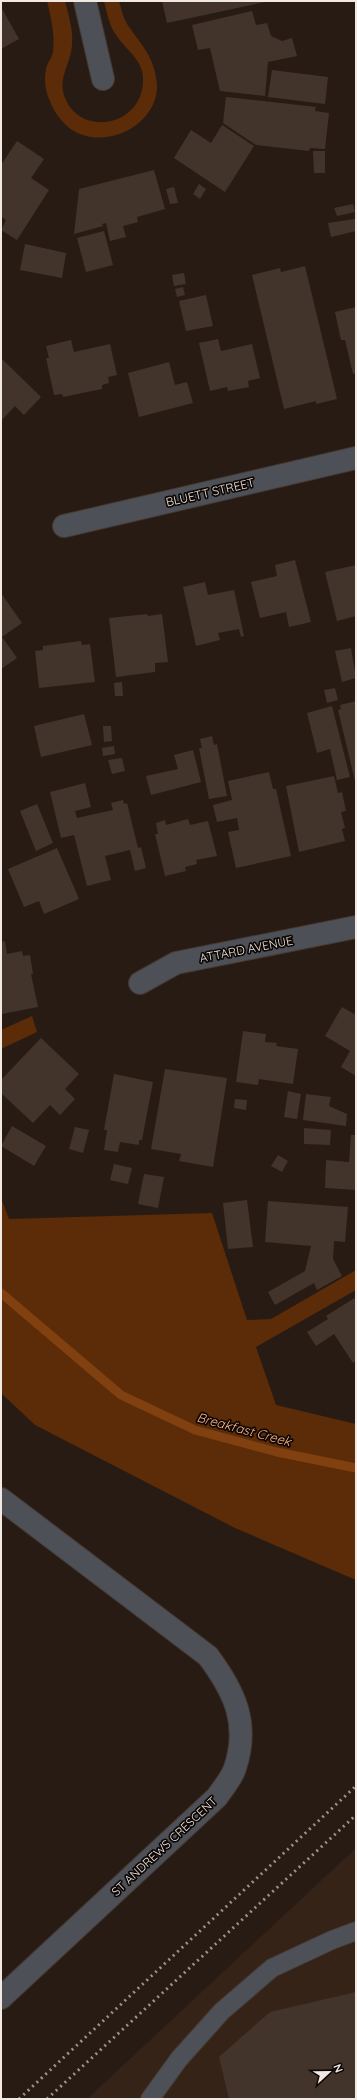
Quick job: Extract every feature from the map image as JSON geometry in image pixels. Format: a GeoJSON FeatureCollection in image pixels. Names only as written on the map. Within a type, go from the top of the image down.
{"type":"FeatureCollection","features":[{"type":"Feature","properties":{"kind":"street"},"geometry":{"type":"LineString","coordinates":[[85,1],[103,79]]}},
{"type":"Feature","properties":{"kind":"street","name":"BLUETT STREET"},"geometry":{"type":"LineString","coordinates":[[64,526],[356,458]]}},
{"type":"Feature","properties":{"kind":"street","name":"ATTARD AVENUE"},"geometry":{"type":"LineString","coordinates":[[140,984],[176,963],[356,927]]}},
{"type":"Feature","properties":{"kind":"street","name":"ST ANDREWS CRESCENT"},"geometry":{"type":"LineString","coordinates":[[1,1499],[208,1656],[227,1682],[239,1712],[241,1739],[235,1769],[217,1797],[2,1995]]}},
{"type":"Feature","properties":{"kind":"lane"},"geometry":{"type":"LineString","coordinates":[[150,2099],[179,2059],[222,2011],[272,1968],[332,1940],[356,1931]]}},
{"type":"Feature","properties":{"kind":"shaded area"},"geometry":{"type":"Polygon","coordinates":[[[47,1],[65,1],[71,26],[72,46],[63,78],[64,95],[71,109],[83,118],[96,122],[110,121],[123,117],[133,108],[141,95],[143,78],[140,66],[114,31],[108,19],[104,1],[119,1],[127,24],[151,59],[156,75],[157,85],[155,98],[150,110],[142,120],[132,128],[121,134],[108,137],[83,135],[67,126],[55,112],[47,93],[45,81],[46,69],[52,54],[53,45],[52,26],[47,1]]]}},
{"type":"Feature","properties":{"kind":"shaded area"},"geometry":{"type":"Polygon","coordinates":[[[32,1016],[37,1032],[1,1049],[1,1030],[32,1016]]]}},
{"type":"Feature","properties":{"kind":"shaded area"},"geometry":{"type":"Polygon","coordinates":[[[1,1198],[9,1219],[212,1213],[247,1320],[271,1319],[356,1270],[356,1290],[256,1347],[276,1405],[356,1424],[356,1580],[235,1528],[35,1425],[1,1393],[1,1198]]]}},
{"type":"Feature","properties":{"kind":"shaded area"},"geometry":{"type":"Polygon","coordinates":[[[356,1848],[356,2099],[87,2099],[356,1848]]]}},
{"type":"Feature","properties":{"kind":"building"},"geometry":{"type":"Polygon","coordinates":[[[162,1],[265,1],[265,2],[167,23],[162,1]]]}},
{"type":"Feature","properties":{"kind":"building"},"geometry":{"type":"Polygon","coordinates":[[[1,7],[19,39],[1,49],[1,7]]]}},
{"type":"Feature","properties":{"kind":"building"},"geometry":{"type":"Polygon","coordinates":[[[252,11],[256,25],[267,23],[271,36],[282,41],[292,38],[297,56],[268,62],[265,96],[220,91],[210,48],[198,50],[192,25],[252,11]]]}},
{"type":"Feature","properties":{"kind":"building"},"geometry":{"type":"Polygon","coordinates":[[[272,70],[328,77],[325,104],[268,97],[272,70]]]}},
{"type":"Feature","properties":{"kind":"building"},"geometry":{"type":"Polygon","coordinates":[[[226,97],[316,107],[315,111],[329,113],[325,149],[310,148],[309,151],[256,145],[223,123],[226,97]]]}},
{"type":"Feature","properties":{"kind":"building"},"geometry":{"type":"Polygon","coordinates":[[[222,125],[254,146],[225,192],[174,158],[191,130],[211,143],[222,125]]]}},
{"type":"Feature","properties":{"kind":"building"},"geometry":{"type":"Polygon","coordinates":[[[17,141],[44,159],[31,178],[49,190],[17,240],[1,230],[6,220],[1,216],[1,165],[17,141]]]}},
{"type":"Feature","properties":{"kind":"building"},"geometry":{"type":"Polygon","coordinates":[[[313,151],[325,151],[325,173],[314,173],[313,151]]]}},
{"type":"Feature","properties":{"kind":"building"},"geometry":{"type":"Polygon","coordinates":[[[154,170],[165,209],[137,217],[138,222],[123,226],[126,237],[110,241],[106,223],[102,224],[103,226],[74,234],[79,189],[154,170]]]}},
{"type":"Feature","properties":{"kind":"building"},"geometry":{"type":"Polygon","coordinates":[[[199,184],[206,189],[200,199],[193,194],[199,184]]]}},
{"type":"Feature","properties":{"kind":"building"},"geometry":{"type":"Polygon","coordinates":[[[174,187],[178,203],[170,204],[166,189],[174,187]]]}},
{"type":"Feature","properties":{"kind":"building"},"geometry":{"type":"Polygon","coordinates":[[[353,204],[355,212],[337,216],[334,208],[353,204]]]}},
{"type":"Feature","properties":{"kind":"building"},"geometry":{"type":"Polygon","coordinates":[[[355,219],[356,231],[331,237],[328,223],[355,219]]]}},
{"type":"Feature","properties":{"kind":"building"},"geometry":{"type":"Polygon","coordinates":[[[104,231],[113,265],[86,272],[77,238],[104,231]]]}},
{"type":"Feature","properties":{"kind":"building"},"geometry":{"type":"Polygon","coordinates":[[[25,244],[66,253],[62,278],[20,270],[25,244]]]}},
{"type":"Feature","properties":{"kind":"building"},"geometry":{"type":"Polygon","coordinates":[[[305,266],[337,399],[316,404],[316,401],[284,409],[252,275],[280,268],[281,272],[305,266]]]}},
{"type":"Feature","properties":{"kind":"building"},"geometry":{"type":"Polygon","coordinates":[[[184,273],[186,284],[174,286],[172,275],[184,273]]]}},
{"type":"Feature","properties":{"kind":"building"},"geometry":{"type":"Polygon","coordinates":[[[183,287],[185,295],[177,297],[175,289],[183,287]]]}},
{"type":"Feature","properties":{"kind":"building"},"geometry":{"type":"Polygon","coordinates":[[[206,295],[213,326],[186,331],[179,301],[206,295]]]}},
{"type":"Feature","properties":{"kind":"building"},"geometry":{"type":"Polygon","coordinates":[[[356,307],[356,373],[353,374],[345,340],[341,340],[335,312],[356,307]]]}},
{"type":"Feature","properties":{"kind":"building"},"geometry":{"type":"Polygon","coordinates":[[[218,339],[221,351],[252,344],[260,378],[248,381],[249,387],[228,391],[227,387],[210,391],[199,343],[218,339]]]}},
{"type":"Feature","properties":{"kind":"building"},"geometry":{"type":"Polygon","coordinates":[[[71,340],[74,352],[110,344],[117,375],[108,377],[109,383],[102,385],[102,389],[63,397],[62,394],[54,395],[46,358],[49,358],[46,346],[71,340]]]}},
{"type":"Feature","properties":{"kind":"building"},"geometry":{"type":"Polygon","coordinates":[[[1,358],[41,397],[24,415],[15,406],[1,421],[1,358]]]}},
{"type":"Feature","properties":{"kind":"building"},"geometry":{"type":"Polygon","coordinates":[[[169,362],[175,385],[187,382],[193,403],[139,417],[128,373],[169,362]]]}},
{"type":"Feature","properties":{"kind":"building"},"geometry":{"type":"Polygon","coordinates":[[[295,560],[311,622],[289,627],[286,612],[260,618],[251,582],[277,576],[275,565],[295,560]]]}},
{"type":"Feature","properties":{"kind":"building"},"geometry":{"type":"Polygon","coordinates":[[[356,565],[356,616],[337,621],[325,572],[356,565]]]}},
{"type":"Feature","properties":{"kind":"building"},"geometry":{"type":"Polygon","coordinates":[[[205,582],[208,595],[234,590],[244,636],[241,637],[239,629],[218,633],[220,640],[196,646],[183,587],[205,582]]]}},
{"type":"Feature","properties":{"kind":"building"},"geometry":{"type":"Polygon","coordinates":[[[1,593],[22,623],[2,637],[17,658],[1,669],[1,593]]]}},
{"type":"Feature","properties":{"kind":"building"},"geometry":{"type":"Polygon","coordinates":[[[147,614],[148,616],[162,614],[168,662],[155,663],[155,672],[116,677],[109,618],[147,614]]]}},
{"type":"Feature","properties":{"kind":"building"},"geometry":{"type":"Polygon","coordinates":[[[81,641],[82,645],[90,644],[95,682],[39,688],[35,651],[43,650],[43,646],[81,641]]]}},
{"type":"Feature","properties":{"kind":"building"},"geometry":{"type":"Polygon","coordinates":[[[351,648],[356,678],[342,682],[335,651],[351,648]]]}},
{"type":"Feature","properties":{"kind":"building"},"geometry":{"type":"Polygon","coordinates":[[[122,682],[123,696],[115,696],[114,683],[122,682]]]}},
{"type":"Feature","properties":{"kind":"building"},"geometry":{"type":"Polygon","coordinates":[[[335,688],[338,700],[327,703],[324,690],[335,688]]]}},
{"type":"Feature","properties":{"kind":"building"},"geometry":{"type":"Polygon","coordinates":[[[356,701],[355,781],[338,710],[341,709],[340,705],[356,701]]]}},
{"type":"Feature","properties":{"kind":"building"},"geometry":{"type":"Polygon","coordinates":[[[332,706],[350,777],[337,780],[330,749],[317,753],[307,713],[332,706]]]}},
{"type":"Feature","properties":{"kind":"building"},"geometry":{"type":"Polygon","coordinates":[[[84,714],[92,745],[41,757],[34,726],[84,714]]]}},
{"type":"Feature","properties":{"kind":"building"},"geometry":{"type":"Polygon","coordinates":[[[103,726],[111,726],[112,741],[104,742],[103,726]]]}},
{"type":"Feature","properties":{"kind":"building"},"geometry":{"type":"Polygon","coordinates":[[[212,736],[214,745],[217,744],[227,796],[209,799],[199,748],[202,748],[200,739],[212,736]]]}},
{"type":"Feature","properties":{"kind":"building"},"geometry":{"type":"Polygon","coordinates":[[[114,746],[115,754],[103,756],[102,748],[114,746]]]}},
{"type":"Feature","properties":{"kind":"building"},"geometry":{"type":"Polygon","coordinates":[[[193,750],[201,782],[151,795],[146,776],[178,769],[174,755],[193,750]]]}},
{"type":"Feature","properties":{"kind":"building"},"geometry":{"type":"Polygon","coordinates":[[[122,758],[125,771],[112,774],[108,760],[122,758]]]}},
{"type":"Feature","properties":{"kind":"building"},"geometry":{"type":"Polygon","coordinates":[[[269,772],[273,789],[276,789],[291,856],[236,868],[228,832],[239,830],[237,818],[217,822],[213,805],[232,800],[228,781],[269,772]]]}},
{"type":"Feature","properties":{"kind":"building"},"geometry":{"type":"Polygon","coordinates":[[[334,776],[338,793],[342,792],[346,811],[341,812],[345,828],[342,829],[345,841],[299,852],[286,786],[334,776]]]}},
{"type":"Feature","properties":{"kind":"building"},"geometry":{"type":"Polygon","coordinates":[[[85,783],[91,807],[75,811],[77,818],[113,810],[111,803],[123,800],[124,804],[127,803],[138,848],[141,847],[146,868],[135,871],[130,850],[105,856],[111,880],[87,886],[74,835],[61,838],[50,792],[85,783]]]}},
{"type":"Feature","properties":{"kind":"building"},"geometry":{"type":"Polygon","coordinates":[[[37,804],[53,843],[36,851],[20,811],[37,804]]]}},
{"type":"Feature","properties":{"kind":"building"},"geometry":{"type":"Polygon","coordinates":[[[188,819],[190,825],[208,821],[217,856],[196,860],[197,864],[185,867],[186,871],[165,876],[155,834],[158,834],[156,823],[165,820],[166,825],[188,819]]]}},
{"type":"Feature","properties":{"kind":"building"},"geometry":{"type":"Polygon","coordinates":[[[57,848],[79,899],[44,914],[39,901],[24,907],[8,869],[57,848]]]}},
{"type":"Feature","properties":{"kind":"building"},"geometry":{"type":"Polygon","coordinates":[[[5,941],[7,954],[22,951],[23,956],[30,955],[33,974],[31,974],[38,1007],[2,1014],[1,942],[5,941]]]}},
{"type":"Feature","properties":{"kind":"building"},"geometry":{"type":"Polygon","coordinates":[[[342,1007],[356,1015],[356,1076],[341,1067],[350,1051],[325,1036],[342,1007]]]}},
{"type":"Feature","properties":{"kind":"building"},"geometry":{"type":"Polygon","coordinates":[[[243,1031],[266,1034],[265,1042],[277,1043],[276,1046],[298,1049],[293,1084],[259,1079],[258,1085],[236,1082],[243,1031]]]}},
{"type":"Feature","properties":{"kind":"building"},"geometry":{"type":"Polygon","coordinates":[[[41,1038],[79,1074],[65,1089],[75,1099],[60,1115],[50,1105],[33,1123],[1,1093],[1,1080],[41,1038]]]}},
{"type":"Feature","properties":{"kind":"building"},"geometry":{"type":"Polygon","coordinates":[[[165,1069],[227,1078],[213,1167],[179,1161],[181,1154],[151,1149],[165,1069]]]}},
{"type":"Feature","properties":{"kind":"building"},"geometry":{"type":"Polygon","coordinates":[[[114,1074],[153,1082],[142,1140],[139,1140],[139,1145],[120,1142],[118,1152],[104,1150],[107,1130],[104,1130],[114,1074]]]}},
{"type":"Feature","properties":{"kind":"building"},"geometry":{"type":"Polygon","coordinates":[[[288,1091],[301,1094],[297,1119],[284,1117],[288,1091]]]}},
{"type":"Feature","properties":{"kind":"building"},"geometry":{"type":"Polygon","coordinates":[[[306,1094],[331,1097],[329,1106],[347,1114],[346,1126],[303,1120],[306,1094]]]}},
{"type":"Feature","properties":{"kind":"building"},"geometry":{"type":"Polygon","coordinates":[[[235,1099],[247,1100],[246,1110],[234,1108],[235,1099]]]}},
{"type":"Feature","properties":{"kind":"building"},"geometry":{"type":"Polygon","coordinates":[[[12,1126],[46,1146],[34,1166],[1,1146],[12,1126]]]}},
{"type":"Feature","properties":{"kind":"building"},"geometry":{"type":"Polygon","coordinates":[[[75,1127],[89,1130],[83,1153],[69,1149],[75,1127]]]}},
{"type":"Feature","properties":{"kind":"building"},"geometry":{"type":"Polygon","coordinates":[[[304,1128],[331,1130],[330,1145],[304,1144],[304,1128]]]}},
{"type":"Feature","properties":{"kind":"building"},"geometry":{"type":"Polygon","coordinates":[[[351,1135],[356,1135],[356,1190],[325,1188],[326,1160],[349,1162],[351,1135]]]}},
{"type":"Feature","properties":{"kind":"building"},"geometry":{"type":"Polygon","coordinates":[[[278,1155],[288,1161],[282,1172],[271,1166],[278,1155]]]}},
{"type":"Feature","properties":{"kind":"building"},"geometry":{"type":"Polygon","coordinates":[[[114,1164],[132,1168],[128,1184],[110,1180],[114,1164]]]}},
{"type":"Feature","properties":{"kind":"building"},"geometry":{"type":"Polygon","coordinates":[[[144,1174],[164,1177],[158,1208],[138,1204],[144,1174]]]}},
{"type":"Feature","properties":{"kind":"building"},"geometry":{"type":"Polygon","coordinates":[[[247,1200],[253,1247],[228,1249],[223,1203],[247,1200]]]}},
{"type":"Feature","properties":{"kind":"building"},"geometry":{"type":"Polygon","coordinates":[[[268,1201],[348,1207],[345,1242],[334,1241],[333,1259],[342,1276],[317,1290],[314,1283],[275,1305],[268,1292],[305,1271],[311,1246],[265,1242],[268,1201]]]}},
{"type":"Feature","properties":{"kind":"building"},"geometry":{"type":"Polygon","coordinates":[[[356,1297],[356,1361],[353,1363],[334,1334],[316,1346],[307,1332],[328,1319],[326,1316],[356,1297]]]}},
{"type":"Feature","properties":{"kind":"building"},"geometry":{"type":"Polygon","coordinates":[[[356,1992],[356,2099],[229,2099],[219,2057],[270,2012],[356,1992]]]}},
{"type":"Feature","properties":{"kind":"waterway","name":"Breakfast Creek"},"geometry":{"type":"LineString","coordinates":[[1,1293],[121,1395],[195,1430],[277,1452],[356,1468]]}},
{"type":"Feature","properties":{"kind":"railway"},"geometry":{"type":"LineString","coordinates":[[19,2099],[356,1786]]}},
{"type":"Feature","properties":{"kind":"railway"},"geometry":{"type":"LineString","coordinates":[[47,2099],[356,1815]]}}]}
